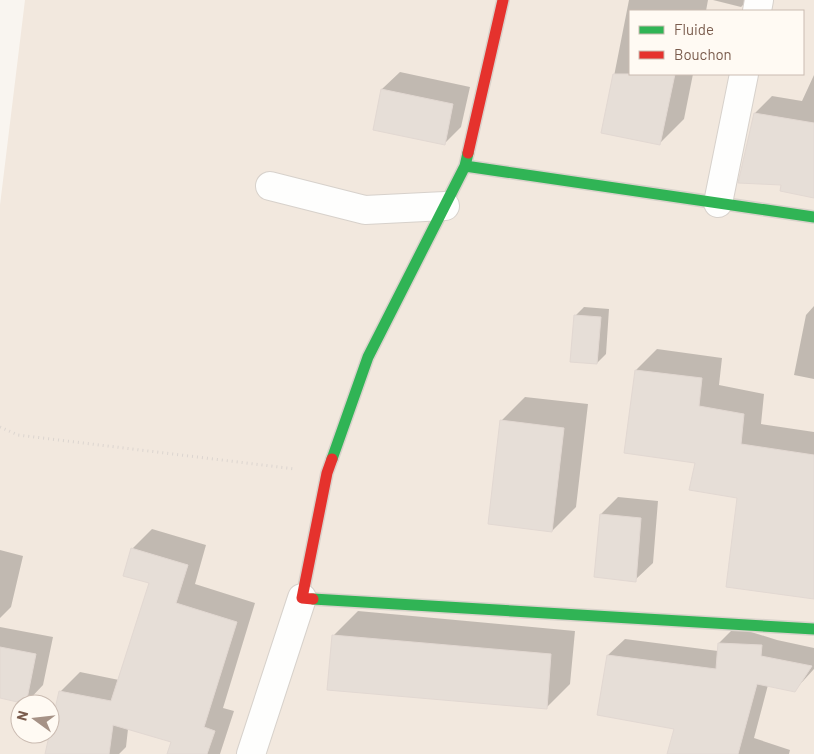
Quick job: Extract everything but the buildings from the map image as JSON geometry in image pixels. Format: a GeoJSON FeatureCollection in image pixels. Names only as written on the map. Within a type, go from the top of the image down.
{"type":"FeatureCollection","features":[{"type":"Feature","properties":{"kind":"street"},"geometry":{"type":"LineString","coordinates":[[251,754],[302,598],[328,472],[368,357],[465,166],[503,0]]}},
{"type":"Feature","properties":{"kind":"street"},"geometry":{"type":"LineString","coordinates":[[718,203],[744,75]]}},
{"type":"Feature","properties":{"kind":"street"},"geometry":{"type":"LineString","coordinates":[[465,166],[814,217]]}},
{"type":"Feature","properties":{"kind":"street"},"geometry":{"type":"LineString","coordinates":[[270,186],[365,210],[445,206]]}},
{"type":"Feature","properties":{"kind":"street"},"geometry":{"type":"LineString","coordinates":[[302,598],[814,629]]}},
{"type":"Feature","properties":{"kind":"path"},"geometry":{"type":"LineString","coordinates":[[0,427],[18,435],[328,472]]}},
{"type":"Feature","properties":{"kind":"shaded area"},"geometry":{"type":"Polygon","coordinates":[[[25,0],[814,0],[814,754],[0,754],[0,205],[25,0]]]}},
{"type":"Feature","properties":{"kind":"traffic: fast"},"geometry":{"type":"LineString","coordinates":[[332,459],[368,357],[465,166],[468,153]]}},
{"type":"Feature","properties":{"kind":"traffic: fast"},"geometry":{"type":"LineString","coordinates":[[465,166],[814,217]]}},
{"type":"Feature","properties":{"kind":"traffic: fast"},"geometry":{"type":"LineString","coordinates":[[313,599],[814,629]]}},
{"type":"Feature","properties":{"kind":"traffic: jam"},"geometry":{"type":"LineString","coordinates":[[468,153],[503,0]]}},
{"type":"Feature","properties":{"kind":"traffic: jam"},"geometry":{"type":"LineString","coordinates":[[313,599],[302,598],[327,473],[332,459]]}}]}
